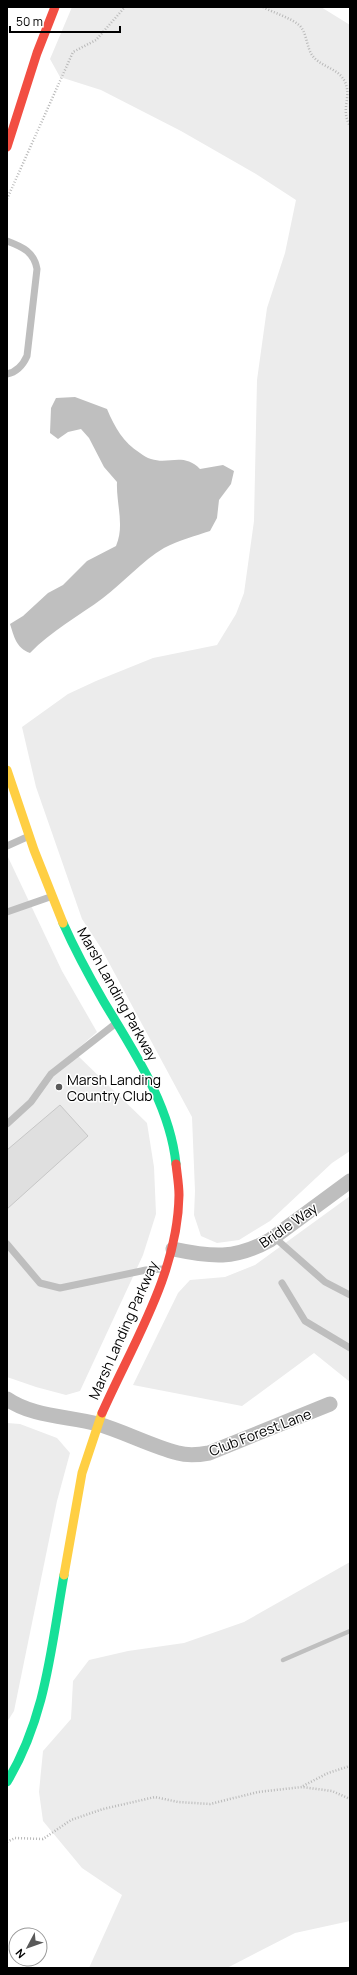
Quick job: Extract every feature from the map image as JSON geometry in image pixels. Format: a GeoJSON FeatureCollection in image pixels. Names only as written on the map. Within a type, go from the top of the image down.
{"type":"FeatureCollection","features":[{"type":"Feature","properties":{"kind":"street"},"geometry":{"type":"LineString","coordinates":[[7,147],[52,8]]}},
{"type":"Feature","properties":{"kind":"street","name":"Marsh Landing Parkway"},"geometry":{"type":"LineString","coordinates":[[7,770],[29,836],[69,936],[91,979],[143,1066],[157,1096],[174,1146],[179,1202],[173,1249],[168,1269],[157,1297],[97,1424],[85,1462],[76,1500],[45,1690],[38,1717],[24,1751],[7,1782]]}},
{"type":"Feature","properties":{"kind":"street","name":"Bridle Way"},"geometry":{"type":"LineString","coordinates":[[173,1249],[202,1256],[236,1255],[256,1248],[274,1237],[350,1181]]}},
{"type":"Feature","properties":{"kind":"street","name":"Club Forest Lane"},"geometry":{"type":"LineString","coordinates":[[7,1399],[17,1406],[97,1424],[179,1454],[194,1455],[208,1453],[330,1404]]}},
{"type":"Feature","properties":{"kind":"lane"},"geometry":{"type":"LineString","coordinates":[[7,241],[24,248],[31,253],[35,260],[37,269],[24,363],[17,371],[7,374]]}},
{"type":"Feature","properties":{"kind":"lane"},"geometry":{"type":"LineString","coordinates":[[7,846],[29,836]]}},
{"type":"Feature","properties":{"kind":"lane"},"geometry":{"type":"LineString","coordinates":[[7,912],[52,896]]}},
{"type":"Feature","properties":{"kind":"lane"},"geometry":{"type":"LineString","coordinates":[[7,1124],[31,1102],[51,1074],[117,1022]]}},
{"type":"Feature","properties":{"kind":"lane"},"geometry":{"type":"LineString","coordinates":[[274,1237],[325,1282],[350,1295]]}},
{"type":"Feature","properties":{"kind":"lane"},"geometry":{"type":"LineString","coordinates":[[7,1244],[40,1282],[60,1288],[146,1270],[168,1269]]}},
{"type":"Feature","properties":{"kind":"lane"},"geometry":{"type":"LineString","coordinates":[[282,1283],[304,1321],[350,1348]]}},
{"type":"Feature","properties":{"kind":"path"},"geometry":{"type":"LineString","coordinates":[[7,198],[73,52],[96,40],[125,7]]}},
{"type":"Feature","properties":{"kind":"path"},"geometry":{"type":"LineString","coordinates":[[263,7],[299,25],[304,32],[312,55],[320,64],[338,73],[345,81],[347,91],[345,118],[350,126]]}},
{"type":"Feature","properties":{"kind":"path"},"geometry":{"type":"LineString","coordinates":[[7,1842],[15,1838],[43,1839],[71,1820],[103,1809],[155,1797],[178,1802],[210,1804],[258,1792],[302,1786],[328,1773],[350,1766]]}},
{"type":"Feature","properties":{"kind":"path"},"geometry":{"type":"LineString","coordinates":[[302,1786],[332,1792],[350,1799]]}},
{"type":"Feature","properties":{"kind":"shaded area"},"geometry":{"type":"Polygon","coordinates":[[[72,7],[321,7],[350,25],[350,1151],[332,1163],[270,1221],[239,1240],[217,1243],[201,1236],[194,1215],[195,1191],[192,1117],[101,948],[82,919],[36,787],[22,727],[68,694],[96,681],[153,658],[217,645],[236,614],[244,593],[254,521],[257,380],[267,308],[285,253],[296,200],[256,174],[181,131],[101,90],[60,77],[50,59],[72,7]]]}},
{"type":"Feature","properties":{"kind":"shaded area"},"geometry":{"type":"Polygon","coordinates":[[[75,397],[107,409],[116,428],[124,439],[134,449],[148,458],[164,461],[188,461],[200,469],[223,465],[234,471],[231,484],[219,500],[217,518],[210,531],[187,538],[156,553],[103,598],[56,631],[30,653],[25,651],[19,645],[14,637],[10,624],[23,616],[48,593],[63,585],[87,561],[116,546],[119,538],[120,522],[117,482],[104,467],[89,438],[81,429],[68,432],[58,439],[50,433],[51,408],[56,398],[75,397]]]}},
{"type":"Feature","properties":{"kind":"shaded area","name":"Marsh Landing Country Club"},"geometry":{"type":"Polygon","coordinates":[[[7,855],[62,971],[97,1032],[74,1052],[147,1123],[154,1167],[156,1214],[143,1255],[80,1391],[66,1395],[7,1377],[7,855]]]}},
{"type":"Feature","properties":{"kind":"shaded area"},"geometry":{"type":"Polygon","coordinates":[[[350,1196],[350,1382],[314,1353],[242,1406],[133,1385],[178,1293],[190,1280],[225,1277],[255,1265],[350,1196]]]}},
{"type":"Feature","properties":{"kind":"shaded area"},"geometry":{"type":"Polygon","coordinates":[[[7,1423],[20,1424],[57,1438],[70,1453],[57,1501],[14,1711],[7,1722],[7,1423]]]}},
{"type":"Feature","properties":{"kind":"shaded area"},"geometry":{"type":"Polygon","coordinates":[[[350,1562],[350,1921],[295,1933],[227,1968],[89,1968],[122,1895],[82,1868],[43,1821],[39,1792],[43,1751],[71,1719],[73,1681],[89,1660],[128,1651],[184,1643],[244,1622],[350,1562]]]}},
{"type":"Feature","properties":{"kind":"building"},"geometry":{"type":"Polygon","coordinates":[[[60,1105],[88,1136],[7,1209],[7,1150],[60,1105]]]}},
{"type":"Feature","properties":{"kind":"waterway"},"geometry":{"type":"LineString","coordinates":[[283,1660],[350,1631]]}},
{"type":"Feature","properties":{"kind":"traffic: fast"},"geometry":{"type":"LineString","coordinates":[[63,923],[77,953],[149,1080],[166,1121],[176,1164]]}},
{"type":"Feature","properties":{"kind":"traffic: fast"},"geometry":{"type":"LineString","coordinates":[[7,1782],[31,1732],[39,1707],[51,1655],[64,1575]]}},
{"type":"Feature","properties":{"kind":"traffic: slow"},"geometry":{"type":"LineString","coordinates":[[7,770],[34,850],[63,923]]}},
{"type":"Feature","properties":{"kind":"traffic: slow"},"geometry":{"type":"LineString","coordinates":[[64,1575],[82,1473],[102,1413]]}},
{"type":"Feature","properties":{"kind":"traffic: jam"},"geometry":{"type":"LineString","coordinates":[[7,147],[37,53],[55,7]]}},
{"type":"Feature","properties":{"kind":"traffic: jam"},"geometry":{"type":"LineString","coordinates":[[102,1413],[152,1307],[171,1252],[177,1224],[179,1195],[176,1164]]}},
{"type":"Feature","properties":{"kind":"place","name":"Marsh Landing Country Club"},"geometry":{"type":"Point","coordinates":[59,1087]}}]}
